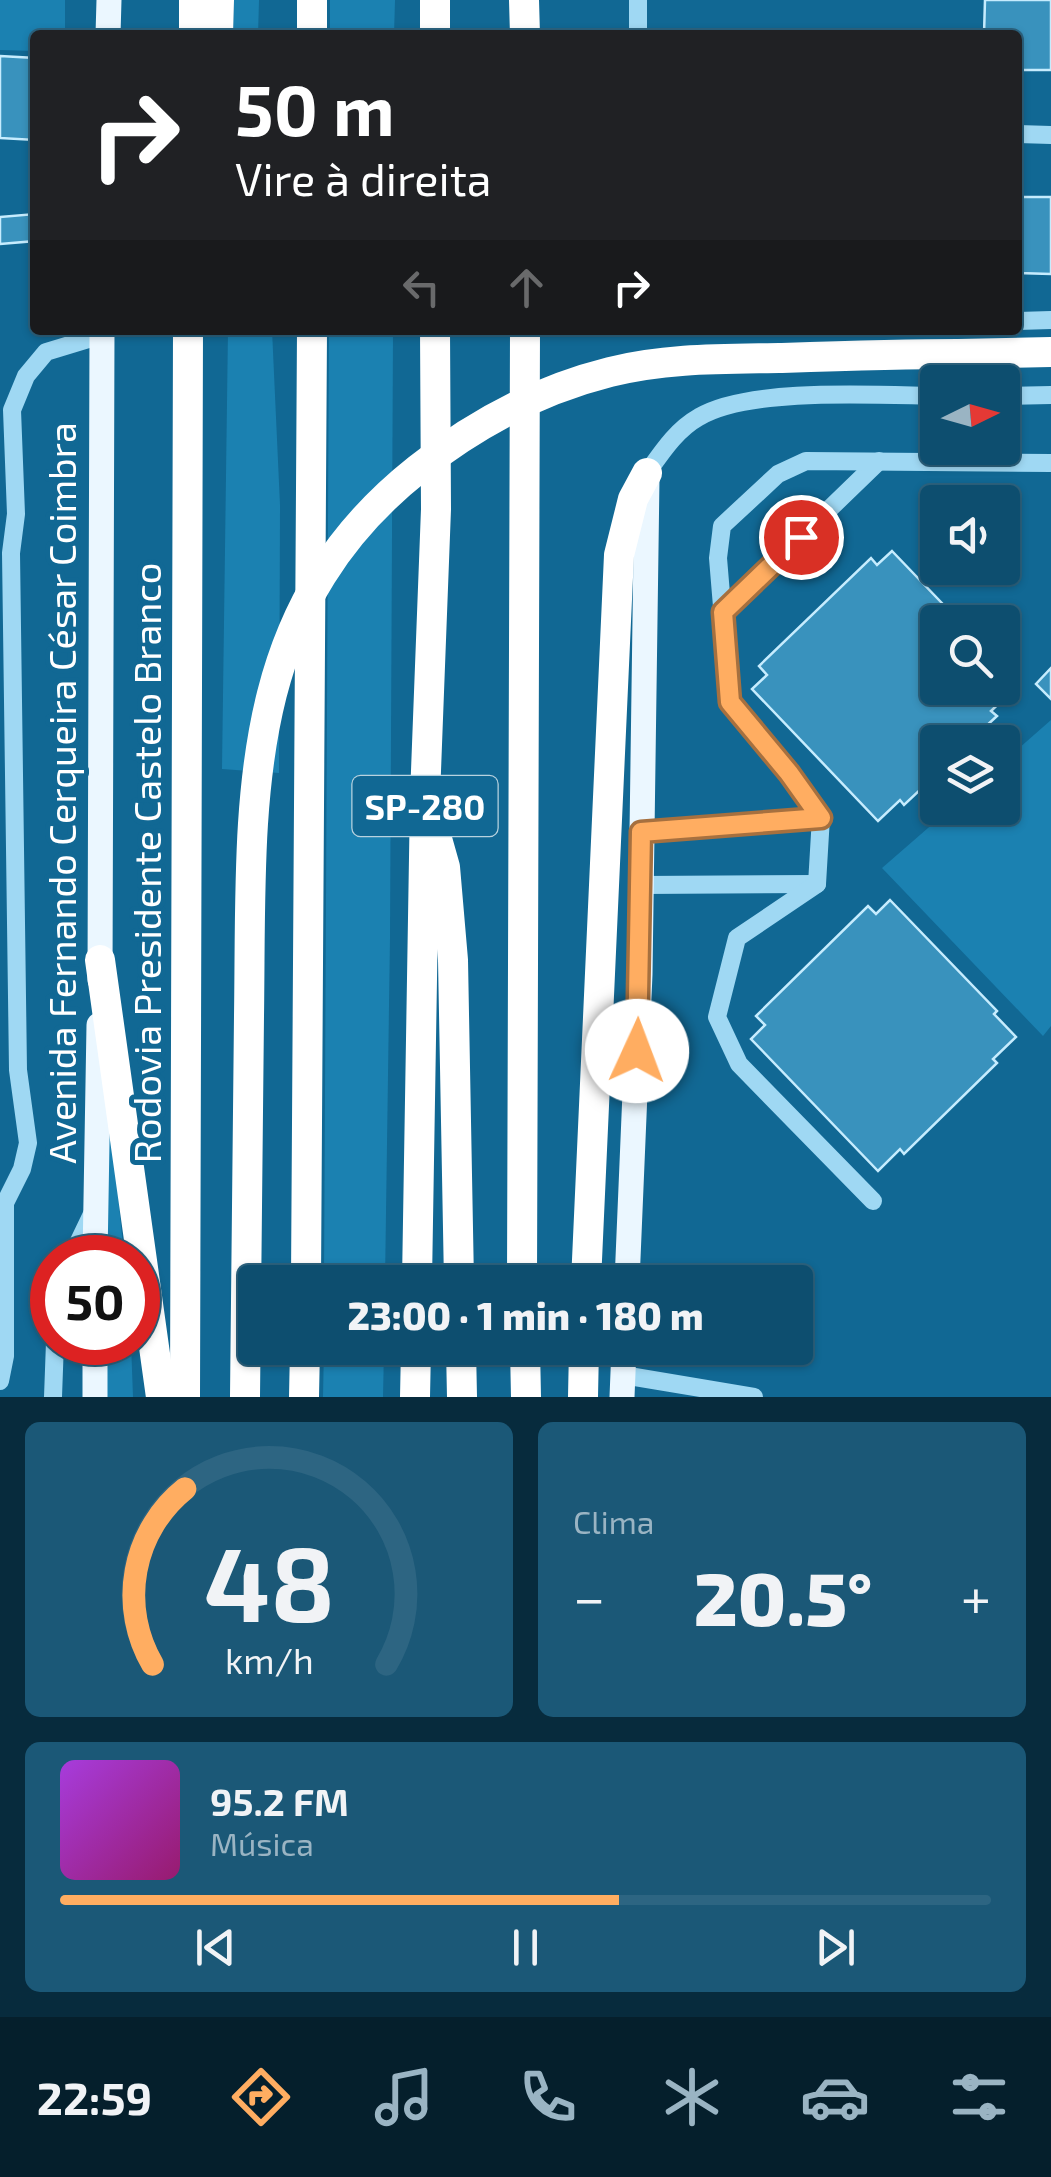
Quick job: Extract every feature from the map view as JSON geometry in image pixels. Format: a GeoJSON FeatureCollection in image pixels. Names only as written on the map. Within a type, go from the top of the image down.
{"type":"FeatureCollection","features":[{"type":"Feature","properties":{"kind":"highway"},"geometry":{"type":"LineString","coordinates":[[194,0],[194,30]]}},
{"type":"Feature","properties":{"kind":"highway"},"geometry":{"type":"LineString","coordinates":[[218,30],[219,0]]}},
{"type":"Feature","properties":{"kind":"highway"},"geometry":{"type":"LineString","coordinates":[[312,0],[312,30]]}},
{"type":"Feature","properties":{"kind":"highway"},"geometry":{"type":"LineString","coordinates":[[435,0],[435,30]]}},
{"type":"Feature","properties":{"kind":"highway"},"geometry":{"type":"LineString","coordinates":[[524,0],[525,30]]}},
{"type":"Feature","properties":{"kind":"highway","name":"Rodovia Presidente Castelo Branco"},"geometry":{"type":"LineString","coordinates":[[184,1397],[188,335]]}},
{"type":"Feature","properties":{"kind":"highway","name":"SP-280"},"geometry":{"type":"LineString","coordinates":[[306,1265],[312,335]]}},
{"type":"Feature","properties":{"kind":"highway","name":"SP-280"},"geometry":{"type":"LineString","coordinates":[[417,1265],[425,796],[436,509],[436,335]]}},
{"type":"Feature","properties":{"kind":"highway"},"geometry":{"type":"LineString","coordinates":[[522,1265],[525,335]]}},
{"type":"Feature","properties":{"kind":"highway"},"geometry":{"type":"LineString","coordinates":[[245,1397],[250,901],[258,761],[286,642],[329,559],[385,495],[454,440],[526,398],[609,372],[671,360],[1051,352]]}},
{"type":"Feature","properties":{"kind":"highway"},"geometry":{"type":"LineString","coordinates":[[587,1265],[619,554],[633,500],[647,473]]}},
{"type":"Feature","properties":{"kind":"highway"},"geometry":{"type":"LineString","coordinates":[[425,796],[445,867],[454,960],[459,1265]]}},
{"type":"Feature","properties":{"kind":"highway"},"geometry":{"type":"LineString","coordinates":[[100,960],[161,1397]]}},
{"type":"Feature","properties":{"kind":"highway"},"geometry":{"type":"LineString","coordinates":[[304,1397],[305,1365]]}},
{"type":"Feature","properties":{"kind":"highway"},"geometry":{"type":"LineString","coordinates":[[416,1365],[416,1397]]}},
{"type":"Feature","properties":{"kind":"highway"},"geometry":{"type":"LineString","coordinates":[[461,1365],[462,1397]]}},
{"type":"Feature","properties":{"kind":"highway"},"geometry":{"type":"LineString","coordinates":[[525,1365],[526,1397]]}},
{"type":"Feature","properties":{"kind":"highway"},"geometry":{"type":"LineString","coordinates":[[583,1397],[584,1365]]}},
{"type":"Feature","properties":{"kind":"main road"},"geometry":{"type":"LineString","coordinates":[[108,30],[109,0]]}},
{"type":"Feature","properties":{"kind":"main road","name":"Avenida Fernando Cerqueira César Coimbra"},"geometry":{"type":"LineString","coordinates":[[95,1235],[102,335]]}},
{"type":"Feature","properties":{"kind":"main road"},"geometry":{"type":"LineString","coordinates":[[628,1265],[641,886],[647,473]]}},
{"type":"Feature","properties":{"kind":"main road"},"geometry":{"type":"LineString","coordinates":[[94,1397],[95,1365]]}},
{"type":"Feature","properties":{"kind":"street"},"geometry":{"type":"LineString","coordinates":[[638,0],[638,30]]}},
{"type":"Feature","properties":{"kind":"street"},"geometry":{"type":"LineString","coordinates":[[1022,134],[1051,134]]}},
{"type":"Feature","properties":{"kind":"street"},"geometry":{"type":"LineString","coordinates":[[1022,321],[1051,320]]}},
{"type":"Feature","properties":{"kind":"street"},"geometry":{"type":"LineString","coordinates":[[0,1381],[4,1356],[5,1202],[22,1169],[28,1143],[18,1070],[10,553],[16,514],[12,410],[26,376],[46,352],[96,335]]}},
{"type":"Feature","properties":{"kind":"street"},"geometry":{"type":"LineString","coordinates":[[1020,395],[1051,394]]}},
{"type":"Feature","properties":{"kind":"street"},"geometry":{"type":"LineString","coordinates":[[647,473],[680,430],[700,416],[740,402],[819,395],[920,396]]}},
{"type":"Feature","properties":{"kind":"street"},"geometry":{"type":"LineString","coordinates":[[817,884],[821,818],[730,702],[718,558],[722,526],[778,474],[806,461],[1051,462]]}},
{"type":"Feature","properties":{"kind":"street"},"geometry":{"type":"LineString","coordinates":[[723,612],[879,462]]}},
{"type":"Feature","properties":{"kind":"street"},"geometry":{"type":"LineString","coordinates":[[641,832],[821,818]]}},
{"type":"Feature","properties":{"kind":"street"},"geometry":{"type":"LineString","coordinates":[[641,886],[817,884]]}},
{"type":"Feature","properties":{"kind":"street"},"geometry":{"type":"LineString","coordinates":[[817,884],[738,938],[717,1017],[739,1064],[873,1201]]}},
{"type":"Feature","properties":{"kind":"street"},"geometry":{"type":"LineString","coordinates":[[82,1235],[95,1207]]}},
{"type":"Feature","properties":{"kind":"street"},"geometry":{"type":"LineString","coordinates":[[54,1397],[55,1365]]}},
{"type":"Feature","properties":{"kind":"street"},"geometry":{"type":"LineString","coordinates":[[623,1386],[754,1397]]}},
{"type":"Feature","properties":{"kind":"shaded area"},"geometry":{"type":"Polygon","coordinates":[[[0,0],[65,0],[65,30],[30,30],[30,51],[0,50],[0,0]]]}},
{"type":"Feature","properties":{"kind":"shaded area"},"geometry":{"type":"Polygon","coordinates":[[[234,0],[259,0],[258,30],[233,30],[234,0]]]}},
{"type":"Feature","properties":{"kind":"shaded area"},"geometry":{"type":"Polygon","coordinates":[[[330,0],[395,0],[394,30],[330,30],[330,0]]]}},
{"type":"Feature","properties":{"kind":"shaded area"},"geometry":{"type":"Polygon","coordinates":[[[228,335],[272,335],[280,505],[279,773],[222,769],[228,335]]]}},
{"type":"Feature","properties":{"kind":"shaded area"},"geometry":{"type":"Polygon","coordinates":[[[329,335],[393,335],[385,1265],[324,1265],[329,335]]]}},
{"type":"Feature","properties":{"kind":"shaded area"},"geometry":{"type":"Polygon","coordinates":[[[1051,720],[1051,1026],[1043,1036],[882,868],[931,825],[1020,825],[1020,747],[1051,720]]]}},
{"type":"Feature","properties":{"kind":"shaded area"},"geometry":{"type":"Polygon","coordinates":[[[106,1070],[122,1235],[105,1235],[106,1070]]]}},
{"type":"Feature","properties":{"kind":"shaded area"},"geometry":{"type":"Polygon","coordinates":[[[104,1365],[132,1365],[133,1397],[104,1397],[104,1365]]]}},
{"type":"Feature","properties":{"kind":"shaded area"},"geometry":{"type":"Polygon","coordinates":[[[324,1365],[384,1365],[383,1397],[323,1397],[324,1365]]]}},
{"type":"Feature","properties":{"kind":"building"},"geometry":{"type":"Polygon","coordinates":[[[985,0],[1051,0],[1051,70],[1022,70],[1022,30],[984,30],[985,0]]]}},
{"type":"Feature","properties":{"kind":"building"},"geometry":{"type":"Polygon","coordinates":[[[0,56],[30,58],[30,140],[0,138],[0,56]]]}},
{"type":"Feature","properties":{"kind":"building"},"geometry":{"type":"Polygon","coordinates":[[[1022,197],[1051,197],[1051,274],[1022,273],[1022,197]]]}},
{"type":"Feature","properties":{"kind":"building"},"geometry":{"type":"Polygon","coordinates":[[[30,214],[30,241],[0,244],[0,217],[30,214]]]}},
{"type":"Feature","properties":{"kind":"building"},"geometry":{"type":"Polygon","coordinates":[[[892,551],[920,580],[920,585],[944,605],[920,605],[920,705],[997,705],[991,711],[997,716],[987,725],[920,725],[920,790],[904,805],[900,800],[878,821],[752,689],[767,675],[759,666],[871,558],[877,565],[892,551]]]}},
{"type":"Feature","properties":{"kind":"building"},"geometry":{"type":"Polygon","coordinates":[[[1051,668],[1051,699],[1036,684],[1051,668]]]}},
{"type":"Feature","properties":{"kind":"building"},"geometry":{"type":"Polygon","coordinates":[[[890,900],[997,1011],[994,1014],[1016,1037],[993,1059],[997,1063],[904,1154],[900,1149],[878,1171],[751,1039],[765,1025],[756,1016],[868,906],[876,914],[890,900]]]}},
{"type":"Feature","properties":{"kind":"route"},"geometry":{"type":"LineString","coordinates":[[637,1051],[641,832],[821,818],[730,702],[723,612],[801,537]]}}]}
